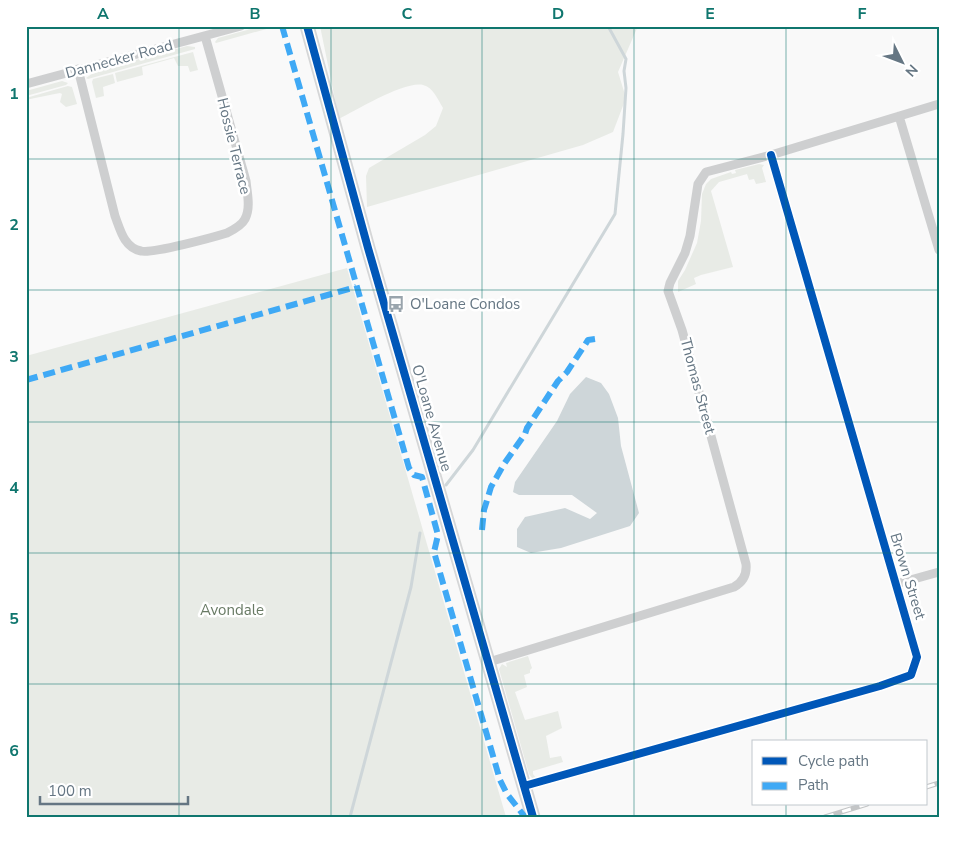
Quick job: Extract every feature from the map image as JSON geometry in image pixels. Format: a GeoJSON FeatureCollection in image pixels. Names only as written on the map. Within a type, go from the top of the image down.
{"type":"FeatureCollection","features":[{"type":"Feature","properties":{"kind":"street","name":"Dannecker Road"},"geometry":{"type":"LineString","coordinates":[[26,84],[241,26]]}},
{"type":"Feature","properties":{"kind":"street","name":"O'Loane Avenue"},"geometry":{"type":"LineString","coordinates":[[307,26],[368,248],[533,817]]}},
{"type":"Feature","properties":{"kind":"street","name":"Hossie Terrace"},"geometry":{"type":"LineString","coordinates":[[78,69],[123,239],[132,247],[141,251],[149,251],[228,232],[239,226],[245,218],[248,205],[246,181],[205,36]]}},
{"type":"Feature","properties":{"kind":"street","name":"Thomas Street"},"geometry":{"type":"LineString","coordinates":[[489,662],[734,587],[744,578],[746,564],[682,330],[668,291],[670,282],[685,253],[690,236],[696,190],[706,172],[772,156],[939,104]]}},
{"type":"Feature","properties":{"kind":"street"},"geometry":{"type":"LineString","coordinates":[[899,116],[939,250]]}},
{"type":"Feature","properties":{"kind":"street","name":"Brown Street"},"geometry":{"type":"LineString","coordinates":[[524,786],[874,688],[911,675],[917,657],[772,156]]}},
{"type":"Feature","properties":{"kind":"street"},"geometry":{"type":"LineString","coordinates":[[896,584],[939,572]]}},
{"type":"Feature","properties":{"kind":"green space"},"geometry":{"type":"Polygon","coordinates":[[[261,26],[277,26],[215,42],[218,38],[261,26]]]}},
{"type":"Feature","properties":{"kind":"green space"},"geometry":{"type":"Polygon","coordinates":[[[320,26],[638,26],[618,72],[626,98],[613,132],[583,145],[367,207],[366,176],[369,168],[425,135],[436,126],[443,108],[430,88],[423,85],[415,85],[404,87],[368,103],[339,119],[320,26]]]}},
{"type":"Feature","properties":{"kind":"green space"},"geometry":{"type":"Polygon","coordinates":[[[187,46],[195,47],[195,49],[86,78],[96,71],[187,46]]]}},
{"type":"Feature","properties":{"kind":"green space"},"geometry":{"type":"Polygon","coordinates":[[[193,52],[198,70],[190,72],[188,66],[178,66],[174,58],[142,67],[143,75],[117,82],[115,73],[193,52]]]}},
{"type":"Feature","properties":{"kind":"green space"},"geometry":{"type":"Polygon","coordinates":[[[113,74],[115,83],[103,87],[104,96],[96,98],[93,79],[113,74]]]}},
{"type":"Feature","properties":{"kind":"green space"},"geometry":{"type":"Polygon","coordinates":[[[62,81],[68,83],[26,96],[26,91],[62,81]]]}},
{"type":"Feature","properties":{"kind":"green space"},"geometry":{"type":"Polygon","coordinates":[[[68,86],[72,87],[77,104],[66,107],[60,102],[62,94],[60,93],[26,100],[26,98],[68,86]]]}},
{"type":"Feature","properties":{"kind":"green space"},"geometry":{"type":"Polygon","coordinates":[[[759,164],[764,165],[762,168],[766,182],[756,184],[754,179],[749,180],[747,174],[719,182],[711,191],[733,267],[694,278],[696,284],[678,292],[678,281],[697,243],[701,221],[702,194],[706,184],[711,179],[731,172],[732,174],[736,173],[735,170],[759,164]]]}},
{"type":"Feature","properties":{"kind":"green space","name":"Avondale"},"geometry":{"type":"Polygon","coordinates":[[[347,268],[506,817],[26,817],[26,356],[347,268]]]}},
{"type":"Feature","properties":{"kind":"green space"},"geometry":{"type":"Polygon","coordinates":[[[528,656],[532,668],[530,673],[524,675],[527,687],[515,692],[525,720],[558,711],[562,728],[546,736],[550,758],[561,756],[563,762],[533,771],[536,778],[532,778],[529,774],[499,669],[502,664],[507,667],[506,663],[528,656]]]}},
{"type":"Feature","properties":{"kind":"shaded area"},"geometry":{"type":"Polygon","coordinates":[[[586,377],[601,383],[609,394],[618,418],[621,446],[639,513],[630,526],[561,548],[531,553],[517,547],[517,529],[525,517],[565,508],[590,519],[597,513],[572,495],[519,495],[513,492],[515,482],[557,421],[570,394],[586,377]]]}},
{"type":"Feature","properties":{"kind":"waterway"},"geometry":{"type":"LineString","coordinates":[[446,485],[473,450],[615,214],[623,134],[626,88],[624,71],[626,59],[608,26]]}},
{"type":"Feature","properties":{"kind":"waterway"},"geometry":{"type":"LineString","coordinates":[[350,817],[411,587],[420,533]]}},
{"type":"Feature","properties":{"kind":"railway"},"geometry":{"type":"LineString","coordinates":[[928,786],[939,783]]}},
{"type":"Feature","properties":{"kind":"railway"},"geometry":{"type":"LineString","coordinates":[[825,817],[861,806]]}},
{"type":"Feature","properties":{"kind":"marked path"},"geometry":{"type":"LineString","coordinates":[[282,26],[409,468],[414,475],[422,477],[438,535],[434,552],[500,780],[507,794],[525,817]]}},
{"type":"Feature","properties":{"kind":"marked path"},"geometry":{"type":"LineString","coordinates":[[26,380],[356,287]]}},
{"type":"Feature","properties":{"kind":"marked path"},"geometry":{"type":"LineString","coordinates":[[482,530],[484,510],[491,487],[504,464],[558,381],[567,372],[588,340],[595,339]]}},
{"type":"Feature","properties":{"kind":"cycle path"},"geometry":{"type":"LineString","coordinates":[[307,26],[368,248],[533,817]]}},
{"type":"Feature","properties":{"kind":"cycle path"},"geometry":{"type":"LineString","coordinates":[[524,786],[880,686],[911,675],[917,657],[771,155]]}},
{"type":"Feature","properties":{"kind":"place","name":"O'Loane Condos"},"geometry":{"type":"Point","coordinates":[396,304]}}]}
